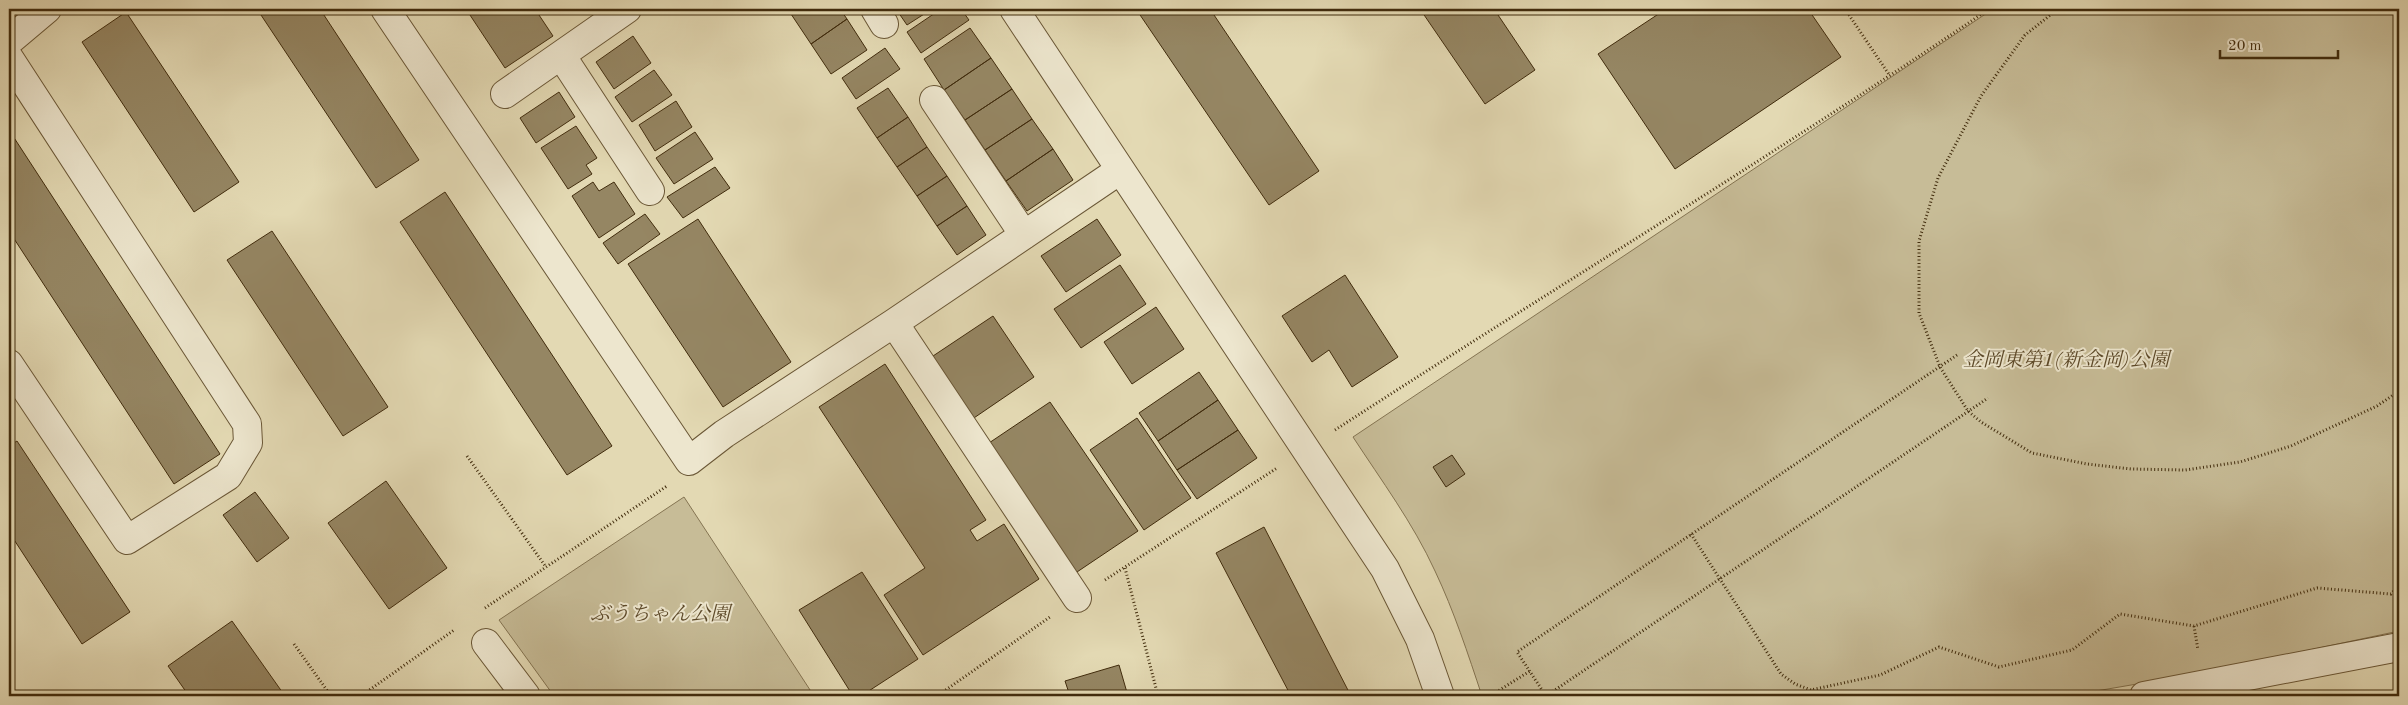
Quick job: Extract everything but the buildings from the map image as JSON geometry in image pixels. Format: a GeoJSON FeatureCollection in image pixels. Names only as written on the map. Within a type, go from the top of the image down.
{"type":"FeatureCollection","features":[{"type":"Feature","properties":{"kind":"street"},"geometry":{"type":"LineString","coordinates":[[9,41],[48,9]]}},
{"type":"Feature","properties":{"kind":"street"},"geometry":{"type":"LineString","coordinates":[[385,9],[689,461],[724,434],[894,323],[1120,170]]}},
{"type":"Feature","properties":{"kind":"street"},"geometry":{"type":"LineString","coordinates":[[505,94],[627,9]]}},
{"type":"Feature","properties":{"kind":"street"},"geometry":{"type":"LineString","coordinates":[[1014,9],[1385,570],[1420,639],[1440,696]]}},
{"type":"Feature","properties":{"kind":"street"},"geometry":{"type":"LineString","coordinates":[[561,55],[650,191]]}},
{"type":"Feature","properties":{"kind":"street"},"geometry":{"type":"LineString","coordinates":[[9,58],[246,424],[248,444],[228,476],[127,540],[9,364]]}},
{"type":"Feature","properties":{"kind":"street"},"geometry":{"type":"LineString","coordinates":[[934,100],[1024,235]]}},
{"type":"Feature","properties":{"kind":"street"},"geometry":{"type":"LineString","coordinates":[[894,323],[1077,598]]}},
{"type":"Feature","properties":{"kind":"street"},"geometry":{"type":"LineString","coordinates":[[486,643],[526,696]]}},
{"type":"Feature","properties":{"kind":"street"},"geometry":{"type":"LineString","coordinates":[[2144,696],[2399,647]]}},
{"type":"Feature","properties":{"kind":"path"},"geometry":{"type":"LineString","coordinates":[[1845,9],[1890,76]]}},
{"type":"Feature","properties":{"kind":"path"},"geometry":{"type":"LineString","coordinates":[[1335,430],[1890,76],[1989,9]]}},
{"type":"Feature","properties":{"kind":"path"},"geometry":{"type":"LineString","coordinates":[[2058,9],[2026,35],[1986,89],[1938,178],[1919,241],[1919,313],[1940,367],[1968,411],[1982,422],[2032,453],[2087,464],[2131,469],[2185,470],[2240,462],[2291,446],[2377,406],[2398,392],[2399,399]]}},
{"type":"Feature","properties":{"kind":"path"},"geometry":{"type":"LineString","coordinates":[[1957,355],[1517,652],[1546,696],[1988,398]]}},
{"type":"Feature","properties":{"kind":"path"},"geometry":{"type":"LineString","coordinates":[[467,456],[546,567]]}},
{"type":"Feature","properties":{"kind":"path"},"geometry":{"type":"LineString","coordinates":[[484,609],[670,484],[689,461]]}},
{"type":"Feature","properties":{"kind":"path"},"geometry":{"type":"LineString","coordinates":[[1691,534],[1781,674],[1795,684],[1811,690],[1880,675],[1939,647],[1999,666],[2072,650],[2120,614],[2194,626],[2317,588],[2391,594],[2399,586]]}},
{"type":"Feature","properties":{"kind":"path"},"geometry":{"type":"LineString","coordinates":[[1124,568],[1158,696]]}},
{"type":"Feature","properties":{"kind":"path"},"geometry":{"type":"LineString","coordinates":[[361,696],[461,625]]}},
{"type":"Feature","properties":{"kind":"path"},"geometry":{"type":"LineString","coordinates":[[294,644],[331,696]]}},
{"type":"Feature","properties":{"kind":"path"},"geometry":{"type":"LineString","coordinates":[[1490,696],[1530,671]]}},
{"type":"Feature","properties":{"kind":"path"},"geometry":{"type":"LineString","coordinates":[[1811,690],[1813,696]]}},
{"type":"Feature","properties":{"kind":"green space","name":"金岡東第1(新金岡)公園"},"geometry":{"type":"Polygon","coordinates":[[[1993,9],[2399,9],[2399,631],[2201,673],[2067,696],[1482,696],[1455,617],[1426,553],[1396,502],[1353,437],[1993,9]]]}},
{"type":"Feature","properties":{"kind":"green space","name":"ぶうちゃん公園"},"geometry":{"type":"Polygon","coordinates":[[[684,497],[814,696],[554,696],[499,620],[684,497]]]}}]}
